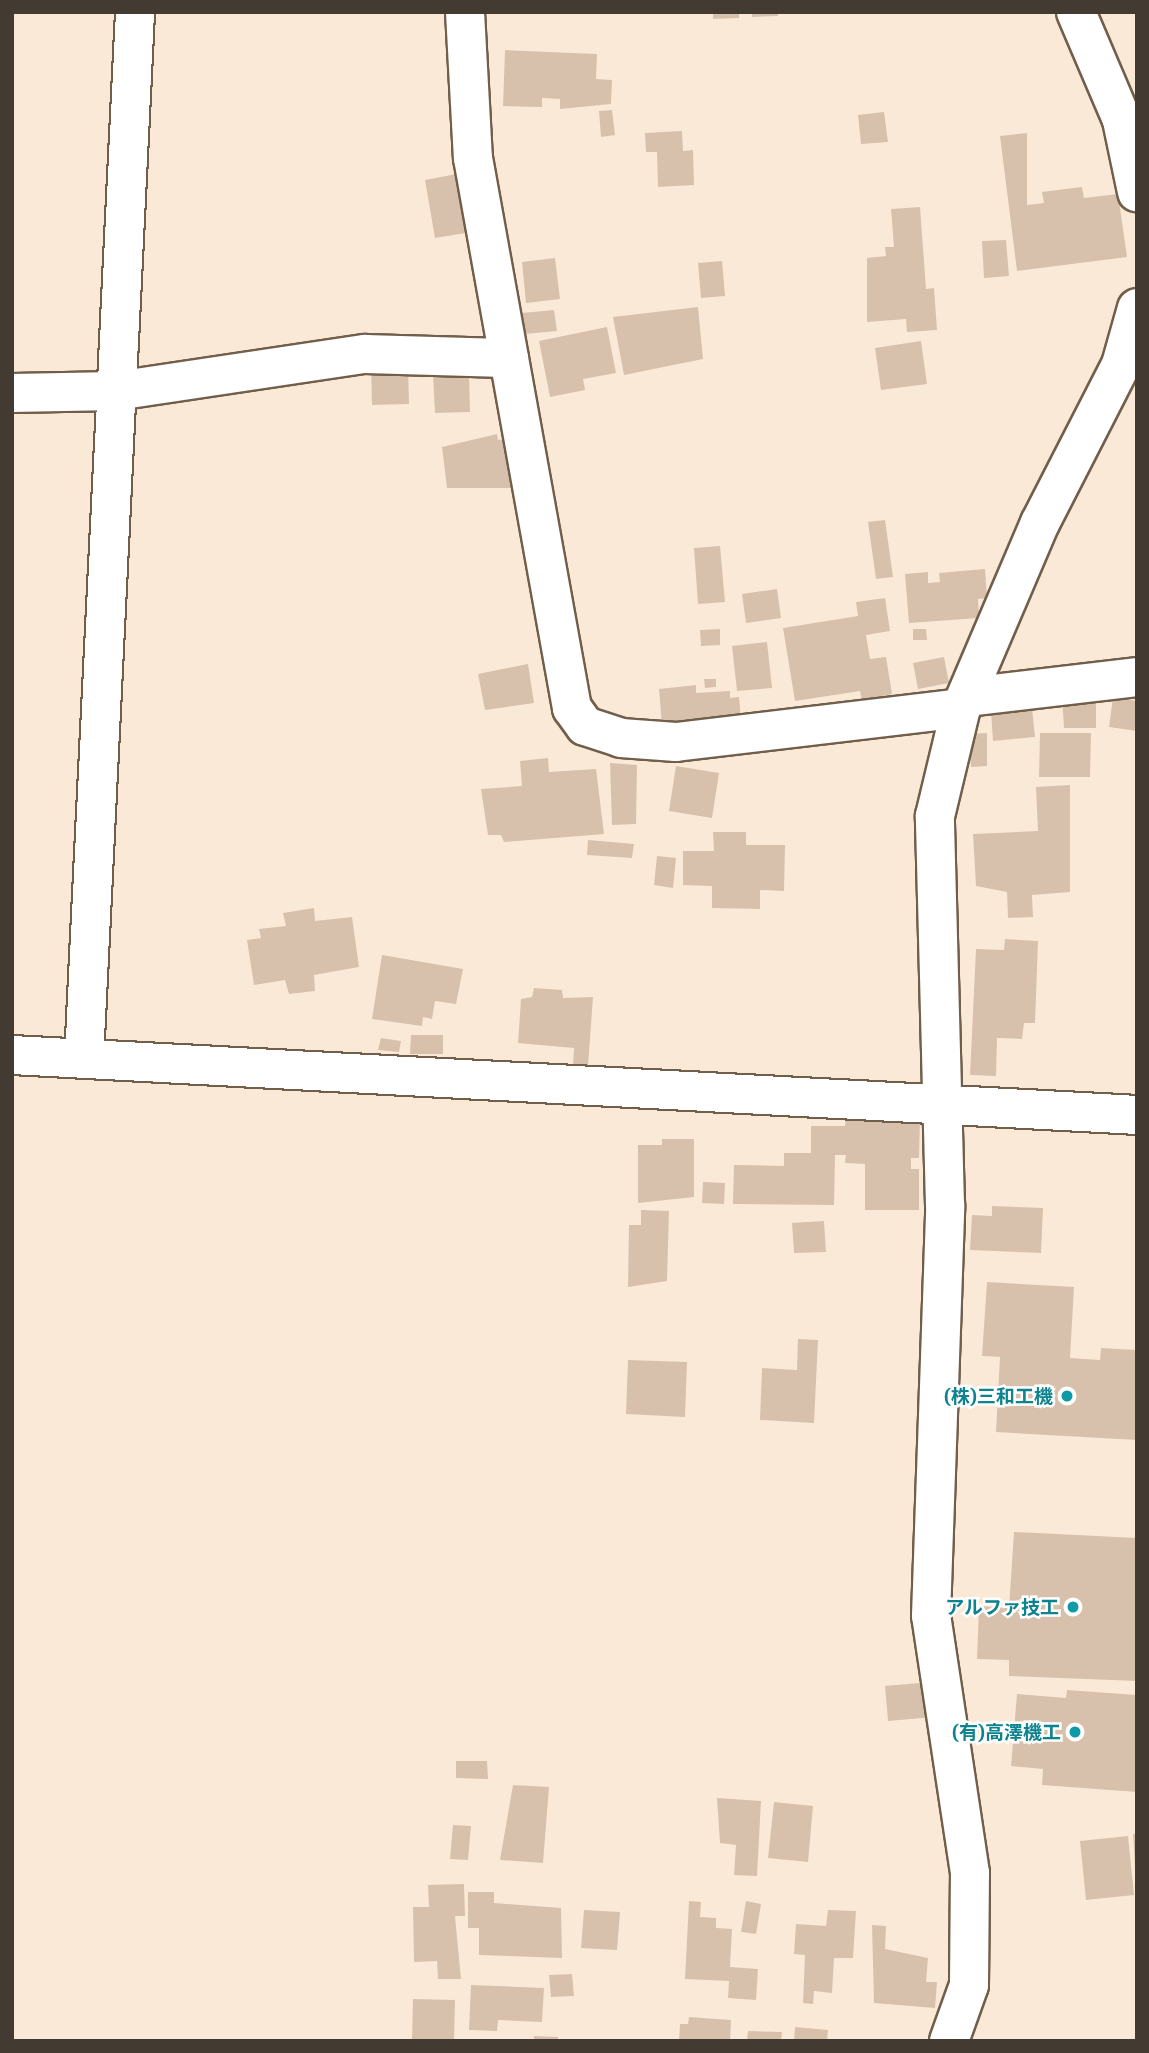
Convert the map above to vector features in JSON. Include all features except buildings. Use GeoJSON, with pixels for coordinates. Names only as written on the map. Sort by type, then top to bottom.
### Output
{"type":"FeatureCollection","features":[{"type":"Feature","properties":{"kind":"street"},"geometry":{"type":"LineString","coordinates":[[84,1059],[135,12]]}},
{"type":"Feature","properties":{"kind":"street"},"geometry":{"type":"LineString","coordinates":[[465,12],[473,158],[572,708],[585,726],[621,738],[676,742],[1137,677]]}},
{"type":"Feature","properties":{"kind":"street"},"geometry":{"type":"LineString","coordinates":[[1076,12],[1122,120],[1137,192]]}},
{"type":"Feature","properties":{"kind":"street"},"geometry":{"type":"LineString","coordinates":[[950,2041],[969,1985],[970,1873],[931,1616],[945,1205],[939,1107],[935,816],[965,703],[1040,523],[1121,365],[1137,309]]}},
{"type":"Feature","properties":{"kind":"street"},"geometry":{"type":"LineString","coordinates":[[12,393],[116,391],[365,354],[509,358]]}},
{"type":"Feature","properties":{"kind":"street"},"geometry":{"type":"LineString","coordinates":[[12,1055],[939,1107],[1137,1115]]}},
{"type":"Feature","properties":{"kind":"place","name":"(株)三和工機"},"geometry":{"type":"Point","coordinates":[1067,1396]}},
{"type":"Feature","properties":{"kind":"place","name":"アルファ技工"},"geometry":{"type":"Point","coordinates":[1073,1607]}},
{"type":"Feature","properties":{"kind":"place","name":"(有)高澤機工"},"geometry":{"type":"Point","coordinates":[1075,1732]}}]}
